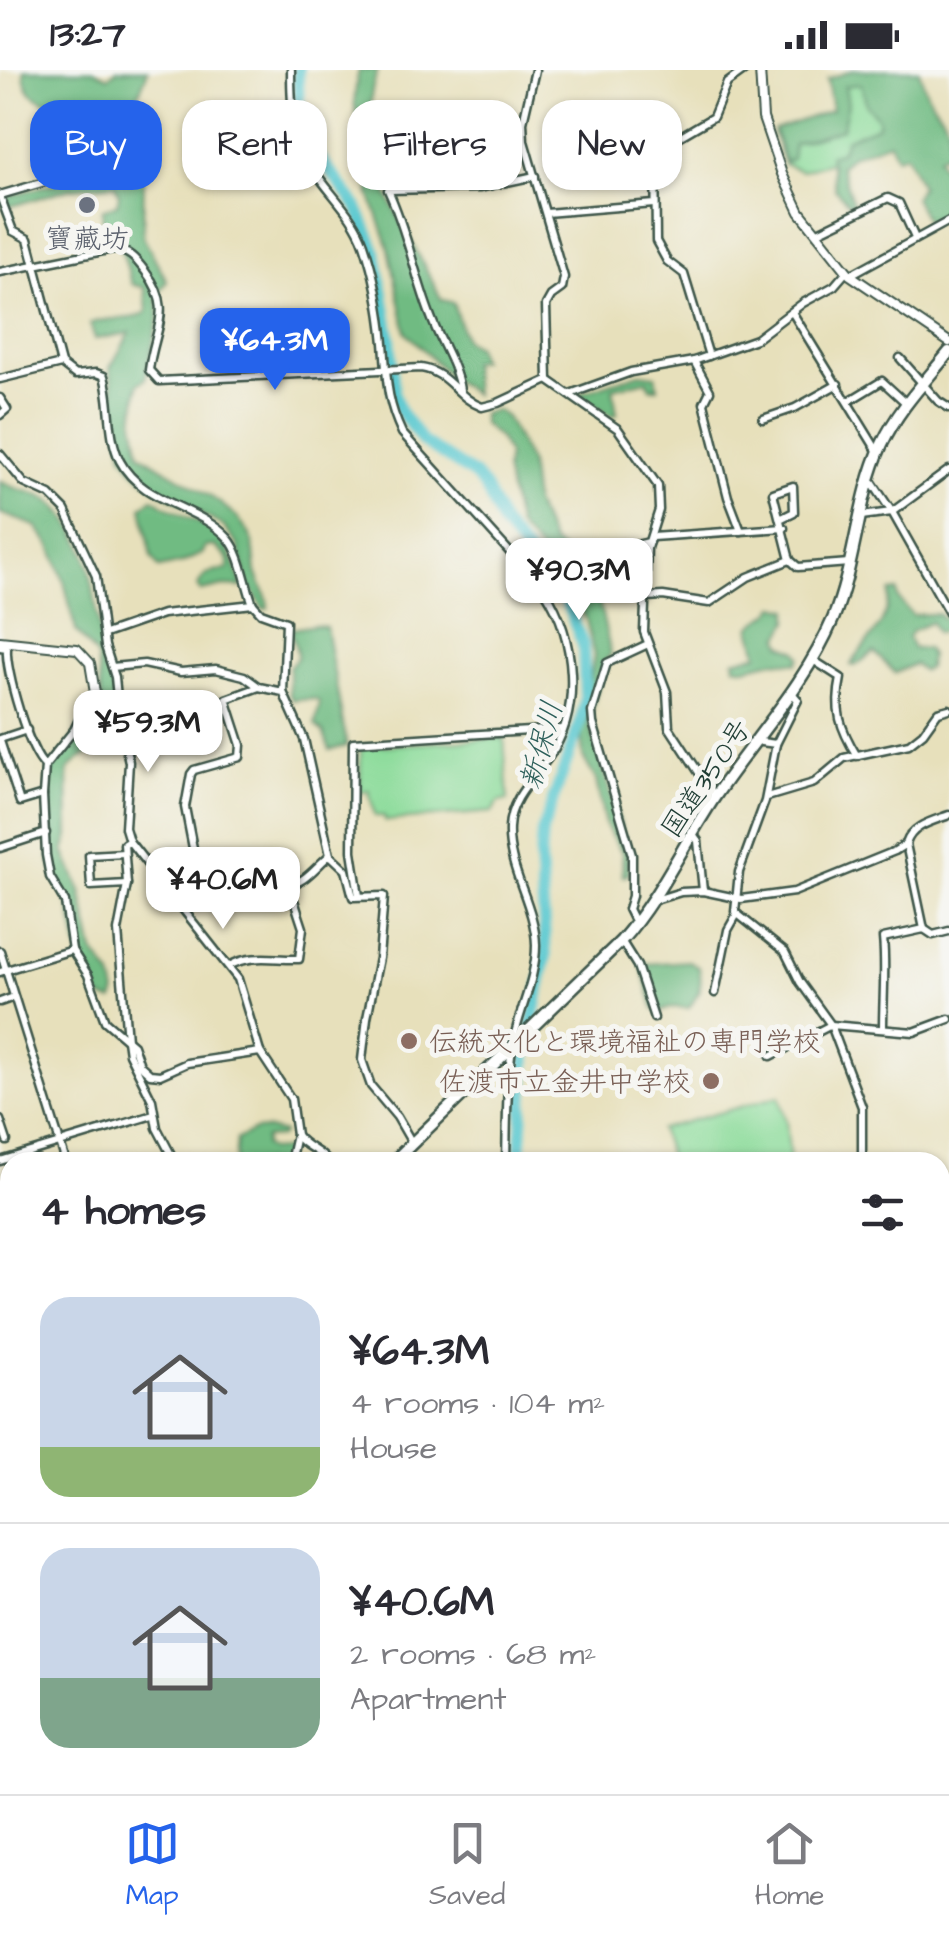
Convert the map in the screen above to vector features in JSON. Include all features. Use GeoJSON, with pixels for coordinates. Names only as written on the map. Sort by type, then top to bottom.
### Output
{"type":"FeatureCollection","features":[{"type":"Feature","properties":{"kind":"highway","name":"国道350号"},"geometry":{"type":"LineString","coordinates":[[404,1152],[621,941],[652,901],[715,797],[813,660],[835,614],[879,453],[906,404],[949,352]]}},
{"type":"Feature","properties":{"kind":"street"},"geometry":{"type":"LineString","coordinates":[[291,70],[292,117],[304,152],[346,208],[363,240],[384,340],[383,369],[390,409],[402,433],[553,603],[569,650],[568,712],[553,752],[513,804],[510,818],[510,849],[527,900],[536,950],[515,1043],[507,1152]]}},
{"type":"Feature","properties":{"kind":"street"},"geometry":{"type":"LineString","coordinates":[[535,70],[523,132],[564,277],[562,288],[546,306],[548,380]]}},
{"type":"Feature","properties":{"kind":"street"},"geometry":{"type":"LineString","coordinates":[[709,356],[684,274],[666,261],[656,241],[655,151],[708,122],[718,109],[727,83],[745,70]]}},
{"type":"Feature","properties":{"kind":"street"},"geometry":{"type":"LineString","coordinates":[[760,70],[763,118],[793,201],[848,273],[949,342]]}},
{"type":"Feature","properties":{"kind":"street"},"geometry":{"type":"LineString","coordinates":[[463,396],[430,315],[409,240],[388,190],[479,188],[535,176]]}},
{"type":"Feature","properties":{"kind":"street"},"geometry":{"type":"LineString","coordinates":[[30,187],[0,196],[14,231],[28,239],[61,364],[75,375],[104,376],[120,461],[156,495],[215,526],[231,541],[253,604],[261,612],[286,622],[283,692],[304,739],[330,855],[346,870],[353,897],[384,896],[380,958],[367,1018],[363,1066],[371,1086],[412,1144]]}},
{"type":"Feature","properties":{"kind":"street"},"geometry":{"type":"LineString","coordinates":[[816,233],[888,198],[898,203],[915,238]]}},
{"type":"Feature","properties":{"kind":"street"},"geometry":{"type":"LineString","coordinates":[[546,213],[654,204]]}},
{"type":"Feature","properties":{"kind":"street"},"geometry":{"type":"LineString","coordinates":[[568,394],[631,372],[694,361],[756,339],[848,273],[949,221]]}},
{"type":"Feature","properties":{"kind":"street"},"geometry":{"type":"LineString","coordinates":[[0,272],[113,249],[134,258],[161,297],[160,325],[149,370],[158,381],[406,368],[431,370],[445,376],[473,404],[489,407],[548,380]]}},
{"type":"Feature","properties":{"kind":"street"},"geometry":{"type":"LineString","coordinates":[[792,312],[879,453]]}},
{"type":"Feature","properties":{"kind":"street"},"geometry":{"type":"LineString","coordinates":[[900,358],[949,408]]}},
{"type":"Feature","properties":{"kind":"street"},"geometry":{"type":"LineString","coordinates":[[694,361],[710,390],[704,403],[728,497],[741,530]]}},
{"type":"Feature","properties":{"kind":"street"},"geometry":{"type":"LineString","coordinates":[[0,379],[61,364]]}},
{"type":"Feature","properties":{"kind":"street"},"geometry":{"type":"LineString","coordinates":[[548,380],[618,429],[659,491],[660,510],[651,539],[644,632],[667,692],[669,727],[715,797]]}},
{"type":"Feature","properties":{"kind":"street"},"geometry":{"type":"LineString","coordinates":[[849,401],[884,381],[906,404]]}},
{"type":"Feature","properties":{"kind":"street"},"geometry":{"type":"LineString","coordinates":[[764,419],[795,408],[838,384]]}},
{"type":"Feature","properties":{"kind":"street"},"geometry":{"type":"LineString","coordinates":[[0,398],[8,410],[0,415]]}},
{"type":"Feature","properties":{"kind":"street"},"geometry":{"type":"LineString","coordinates":[[0,454],[24,482],[50,495],[70,518],[96,576],[129,762],[125,828],[129,841],[238,979],[260,1052],[289,1094],[296,1136],[292,1152]]}},
{"type":"Feature","properties":{"kind":"street"},"geometry":{"type":"LineString","coordinates":[[860,516],[892,512],[949,470]]}},
{"type":"Feature","properties":{"kind":"street"},"geometry":{"type":"LineString","coordinates":[[870,479],[949,613]]}},
{"type":"Feature","properties":{"kind":"street"},"geometry":{"type":"LineString","coordinates":[[782,518],[794,512],[793,486],[773,493],[790,560],[798,567],[849,563]]}},
{"type":"Feature","properties":{"kind":"street"},"geometry":{"type":"LineString","coordinates":[[574,559],[651,539],[784,528]]}},
{"type":"Feature","properties":{"kind":"street"},"geometry":{"type":"LineString","coordinates":[[647,597],[708,603],[748,577],[790,560]]}},
{"type":"Feature","properties":{"kind":"street"},"geometry":{"type":"LineString","coordinates":[[105,634],[174,612],[253,604]]}},
{"type":"Feature","properties":{"kind":"street"},"geometry":{"type":"LineString","coordinates":[[0,644],[77,649],[90,663],[98,711],[119,718]]}},
{"type":"Feature","properties":{"kind":"street"},"geometry":{"type":"LineString","coordinates":[[0,644],[7,648],[8,665],[28,730],[38,759],[45,766]]}},
{"type":"Feature","properties":{"kind":"street"},"geometry":{"type":"LineString","coordinates":[[636,924],[628,908],[632,896],[632,855],[594,734],[592,712],[608,663],[648,644]]}},
{"type":"Feature","properties":{"kind":"street"},"geometry":{"type":"LineString","coordinates":[[813,660],[841,678],[838,721],[857,756]]}},
{"type":"Feature","properties":{"kind":"street"},"geometry":{"type":"LineString","coordinates":[[112,667],[144,664],[181,672],[216,669],[244,676],[259,687],[283,692]]}},
{"type":"Feature","properties":{"kind":"street"},"geometry":{"type":"LineString","coordinates":[[198,874],[185,807],[192,774],[194,770],[240,757],[241,744],[226,700],[259,687]]}},
{"type":"Feature","properties":{"kind":"street"},"geometry":{"type":"LineString","coordinates":[[715,993],[728,930],[737,914],[739,872],[766,797],[776,744],[798,700],[792,693]]}},
{"type":"Feature","properties":{"kind":"street"},"geometry":{"type":"LineString","coordinates":[[766,797],[814,784],[844,758],[908,744],[924,733],[938,712],[949,708]]}},
{"type":"Feature","properties":{"kind":"street"},"geometry":{"type":"LineString","coordinates":[[82,713],[74,730],[45,766],[48,867],[65,902],[72,950],[88,976],[105,1022],[133,1045],[146,1071],[160,1075],[187,1063],[260,1052]]}},
{"type":"Feature","properties":{"kind":"street"},"geometry":{"type":"LineString","coordinates":[[359,896],[352,851],[353,742],[562,729]]}},
{"type":"Feature","properties":{"kind":"street"},"geometry":{"type":"LineString","coordinates":[[28,730],[0,740],[20,802],[43,795]]}},
{"type":"Feature","properties":{"kind":"street"},"geometry":{"type":"LineString","coordinates":[[761,742],[776,744]]}},
{"type":"Feature","properties":{"kind":"street"},"geometry":{"type":"LineString","coordinates":[[949,814],[918,828],[906,844],[924,929],[933,935],[949,931]]}},
{"type":"Feature","properties":{"kind":"street"},"geometry":{"type":"LineString","coordinates":[[0,848],[46,833]]}},
{"type":"Feature","properties":{"kind":"street"},"geometry":{"type":"LineString","coordinates":[[693,834],[698,840],[703,891]]}},
{"type":"Feature","properties":{"kind":"street"},"geometry":{"type":"LineString","coordinates":[[129,841],[124,844],[127,884],[118,932],[127,1040],[129,1054],[152,1100],[153,1115],[170,1152]]}},
{"type":"Feature","properties":{"kind":"street"},"geometry":{"type":"LineString","coordinates":[[652,901],[681,892],[703,891],[735,898],[794,892],[906,844]]}},
{"type":"Feature","properties":{"kind":"street"},"geometry":{"type":"LineString","coordinates":[[124,853],[89,855],[90,871],[92,886],[127,884]]}},
{"type":"Feature","properties":{"kind":"street"},"geometry":{"type":"LineString","coordinates":[[163,882],[198,874],[249,872],[274,886],[288,885],[310,874],[330,855]]}},
{"type":"Feature","properties":{"kind":"street"},"geometry":{"type":"LineString","coordinates":[[228,966],[260,956],[299,959],[303,928],[288,885]]}},
{"type":"Feature","properties":{"kind":"street"},"geometry":{"type":"LineString","coordinates":[[737,914],[785,952],[800,982],[831,1025],[862,1107],[862,1152]]}},
{"type":"Feature","properties":{"kind":"street"},"geometry":{"type":"LineString","coordinates":[[883,1028],[883,938],[924,929]]}},
{"type":"Feature","properties":{"kind":"street"},"geometry":{"type":"LineString","coordinates":[[621,941],[634,959],[654,1018]]}},
{"type":"Feature","properties":{"kind":"street"},"geometry":{"type":"LineString","coordinates":[[3,971],[72,950]]}},
{"type":"Feature","properties":{"kind":"street"},"geometry":{"type":"LineString","coordinates":[[0,951],[3,971],[62,1152]]}},
{"type":"Feature","properties":{"kind":"street"},"geometry":{"type":"LineString","coordinates":[[0,1002],[14,998]]}},
{"type":"Feature","properties":{"kind":"street"},"geometry":{"type":"LineString","coordinates":[[771,1056],[831,1025],[914,1032],[949,1019]]}},
{"type":"Feature","properties":{"kind":"street"},"geometry":{"type":"LineString","coordinates":[[28,1152],[153,1115]]}},
{"type":"Feature","properties":{"kind":"street"},"geometry":{"type":"LineString","coordinates":[[0,1120],[7,1141]]}},
{"type":"Feature","properties":{"kind":"street"},"geometry":{"type":"LineString","coordinates":[[296,1136],[321,1152]]}},
{"type":"Feature","properties":{"kind":"green space"},"geometry":{"type":"Polygon","coordinates":[[[24,70],[93,70],[108,77],[117,70],[148,70],[136,100],[44,100],[34,95],[25,81],[24,70]]]}},
{"type":"Feature","properties":{"kind":"green space"},"geometry":{"type":"Polygon","coordinates":[[[359,70],[378,70],[371,100],[355,100],[359,70]]]}},
{"type":"Feature","properties":{"kind":"green space"},"geometry":{"type":"Polygon","coordinates":[[[854,70],[919,70],[927,93],[948,127],[949,151],[938,157],[949,174],[949,212],[927,222],[914,198],[921,186],[906,154],[896,157],[889,142],[851,156],[840,166],[853,203],[850,205],[835,189],[829,155],[841,151],[847,138],[878,126],[878,118],[867,106],[861,84],[845,86],[848,104],[842,129],[794,144],[792,159],[785,162],[774,130],[832,110],[827,79],[854,70]]]}},
{"type":"Feature","properties":{"kind":"green space"},"geometry":{"type":"Polygon","coordinates":[[[862,71],[895,124],[830,162],[801,171],[784,164],[773,133],[834,111],[831,80],[862,71]]]}},
{"type":"Feature","properties":{"kind":"green space"},"geometry":{"type":"Polygon","coordinates":[[[31,190],[64,190],[9,207],[6,197],[31,190]]]}},
{"type":"Feature","properties":{"kind":"green space"},"geometry":{"type":"Polygon","coordinates":[[[117,190],[144,190],[143,237],[167,281],[157,296],[159,317],[145,379],[138,384],[134,422],[140,453],[214,499],[239,520],[252,541],[256,571],[268,608],[263,609],[248,583],[238,545],[223,526],[158,491],[134,471],[123,455],[110,368],[130,333],[95,339],[90,324],[147,312],[145,288],[132,284],[120,244],[104,243],[102,210],[117,204],[117,190]]]}},
{"type":"Feature","properties":{"kind":"green space"},"geometry":{"type":"Polygon","coordinates":[[[370,190],[386,190],[441,299],[453,303],[465,340],[476,347],[480,360],[471,362],[474,394],[453,380],[406,332],[389,248],[370,190]]]}},
{"type":"Feature","properties":{"kind":"green space"},"geometry":{"type":"Polygon","coordinates":[[[640,373],[656,375],[658,388],[650,388],[647,380],[613,388],[617,414],[612,416],[577,394],[640,373]]]}},
{"type":"Feature","properties":{"kind":"green space"},"geometry":{"type":"Polygon","coordinates":[[[496,410],[506,417],[529,462],[534,503],[552,543],[584,579],[594,579],[611,654],[604,662],[589,723],[628,850],[626,876],[622,852],[605,825],[596,780],[583,757],[581,733],[594,656],[586,619],[565,579],[518,527],[505,470],[508,455],[499,438],[482,423],[482,414],[496,410]]]}},
{"type":"Feature","properties":{"kind":"green space"},"geometry":{"type":"Polygon","coordinates":[[[0,481],[50,501],[79,538],[91,575],[113,689],[113,711],[102,704],[97,657],[76,631],[51,546],[36,526],[0,513],[0,481]]]}},
{"type":"Feature","properties":{"kind":"green space"},"geometry":{"type":"Polygon","coordinates":[[[153,498],[219,537],[228,548],[242,587],[201,591],[198,587],[206,575],[228,569],[228,559],[215,546],[205,547],[203,553],[182,563],[159,568],[152,558],[142,507],[153,498]]]}},
{"type":"Feature","properties":{"kind":"green space"},"geometry":{"type":"Polygon","coordinates":[[[897,591],[912,615],[938,614],[949,623],[948,630],[937,633],[931,622],[912,631],[908,638],[913,649],[926,648],[930,655],[928,668],[922,671],[914,664],[895,673],[874,652],[851,665],[880,625],[890,592],[897,591]]]}},
{"type":"Feature","properties":{"kind":"green space"},"geometry":{"type":"Polygon","coordinates":[[[776,606],[789,609],[789,621],[780,637],[782,644],[797,651],[797,663],[774,661],[745,668],[735,666],[734,660],[758,654],[751,628],[776,606]]]}},
{"type":"Feature","properties":{"kind":"green space"},"geometry":{"type":"Polygon","coordinates":[[[326,627],[347,746],[330,750],[323,732],[315,725],[320,702],[293,700],[289,694],[289,667],[297,658],[292,629],[326,627]]]}},
{"type":"Feature","properties":{"kind":"green space"},"geometry":{"type":"Polygon","coordinates":[[[100,729],[105,739],[68,771],[69,837],[64,851],[81,891],[94,952],[112,977],[116,993],[113,1001],[101,998],[80,957],[70,908],[50,862],[51,767],[80,730],[100,729]]]}},
{"type":"Feature","properties":{"kind":"green space"},"geometry":{"type":"Polygon","coordinates":[[[504,738],[508,800],[499,802],[492,812],[385,821],[384,816],[375,816],[369,791],[360,792],[361,747],[504,738]]]}},
{"type":"Feature","properties":{"kind":"green space"},"geometry":{"type":"Polygon","coordinates":[[[689,961],[699,968],[701,979],[689,1008],[659,1012],[654,1009],[642,967],[689,961]]]}},
{"type":"Feature","properties":{"kind":"green space"},"geometry":{"type":"Polygon","coordinates":[[[779,1096],[789,1152],[668,1152],[660,1129],[779,1096]]]}},
{"type":"Feature","properties":{"kind":"green space"},"geometry":{"type":"Polygon","coordinates":[[[255,1130],[283,1133],[280,1137],[265,1138],[264,1146],[269,1150],[287,1149],[286,1152],[236,1152],[237,1139],[255,1130]]]}},
{"type":"Feature","properties":{"kind":"waterway","name":"新保川"},"geometry":{"type":"LineString","coordinates":[[298,70],[299,116],[305,137],[357,207],[376,252],[390,336],[394,393],[400,411],[423,442],[474,475],[485,487],[502,524],[565,599],[583,645],[585,698],[580,723],[542,832],[546,956],[526,1056],[521,1152]]}},
{"type":"Feature","properties":{"kind":"place","name":"寶藏坊"},"geometry":{"type":"Point","coordinates":[87,205]}},
{"type":"Feature","properties":{"kind":"place","name":"伝統文化と環境福祉の専門学校"},"geometry":{"type":"Point","coordinates":[409,1041]}},
{"type":"Feature","properties":{"kind":"place","name":"佐渡市立金井中学校"},"geometry":{"type":"Point","coordinates":[711,1081]}}]}
